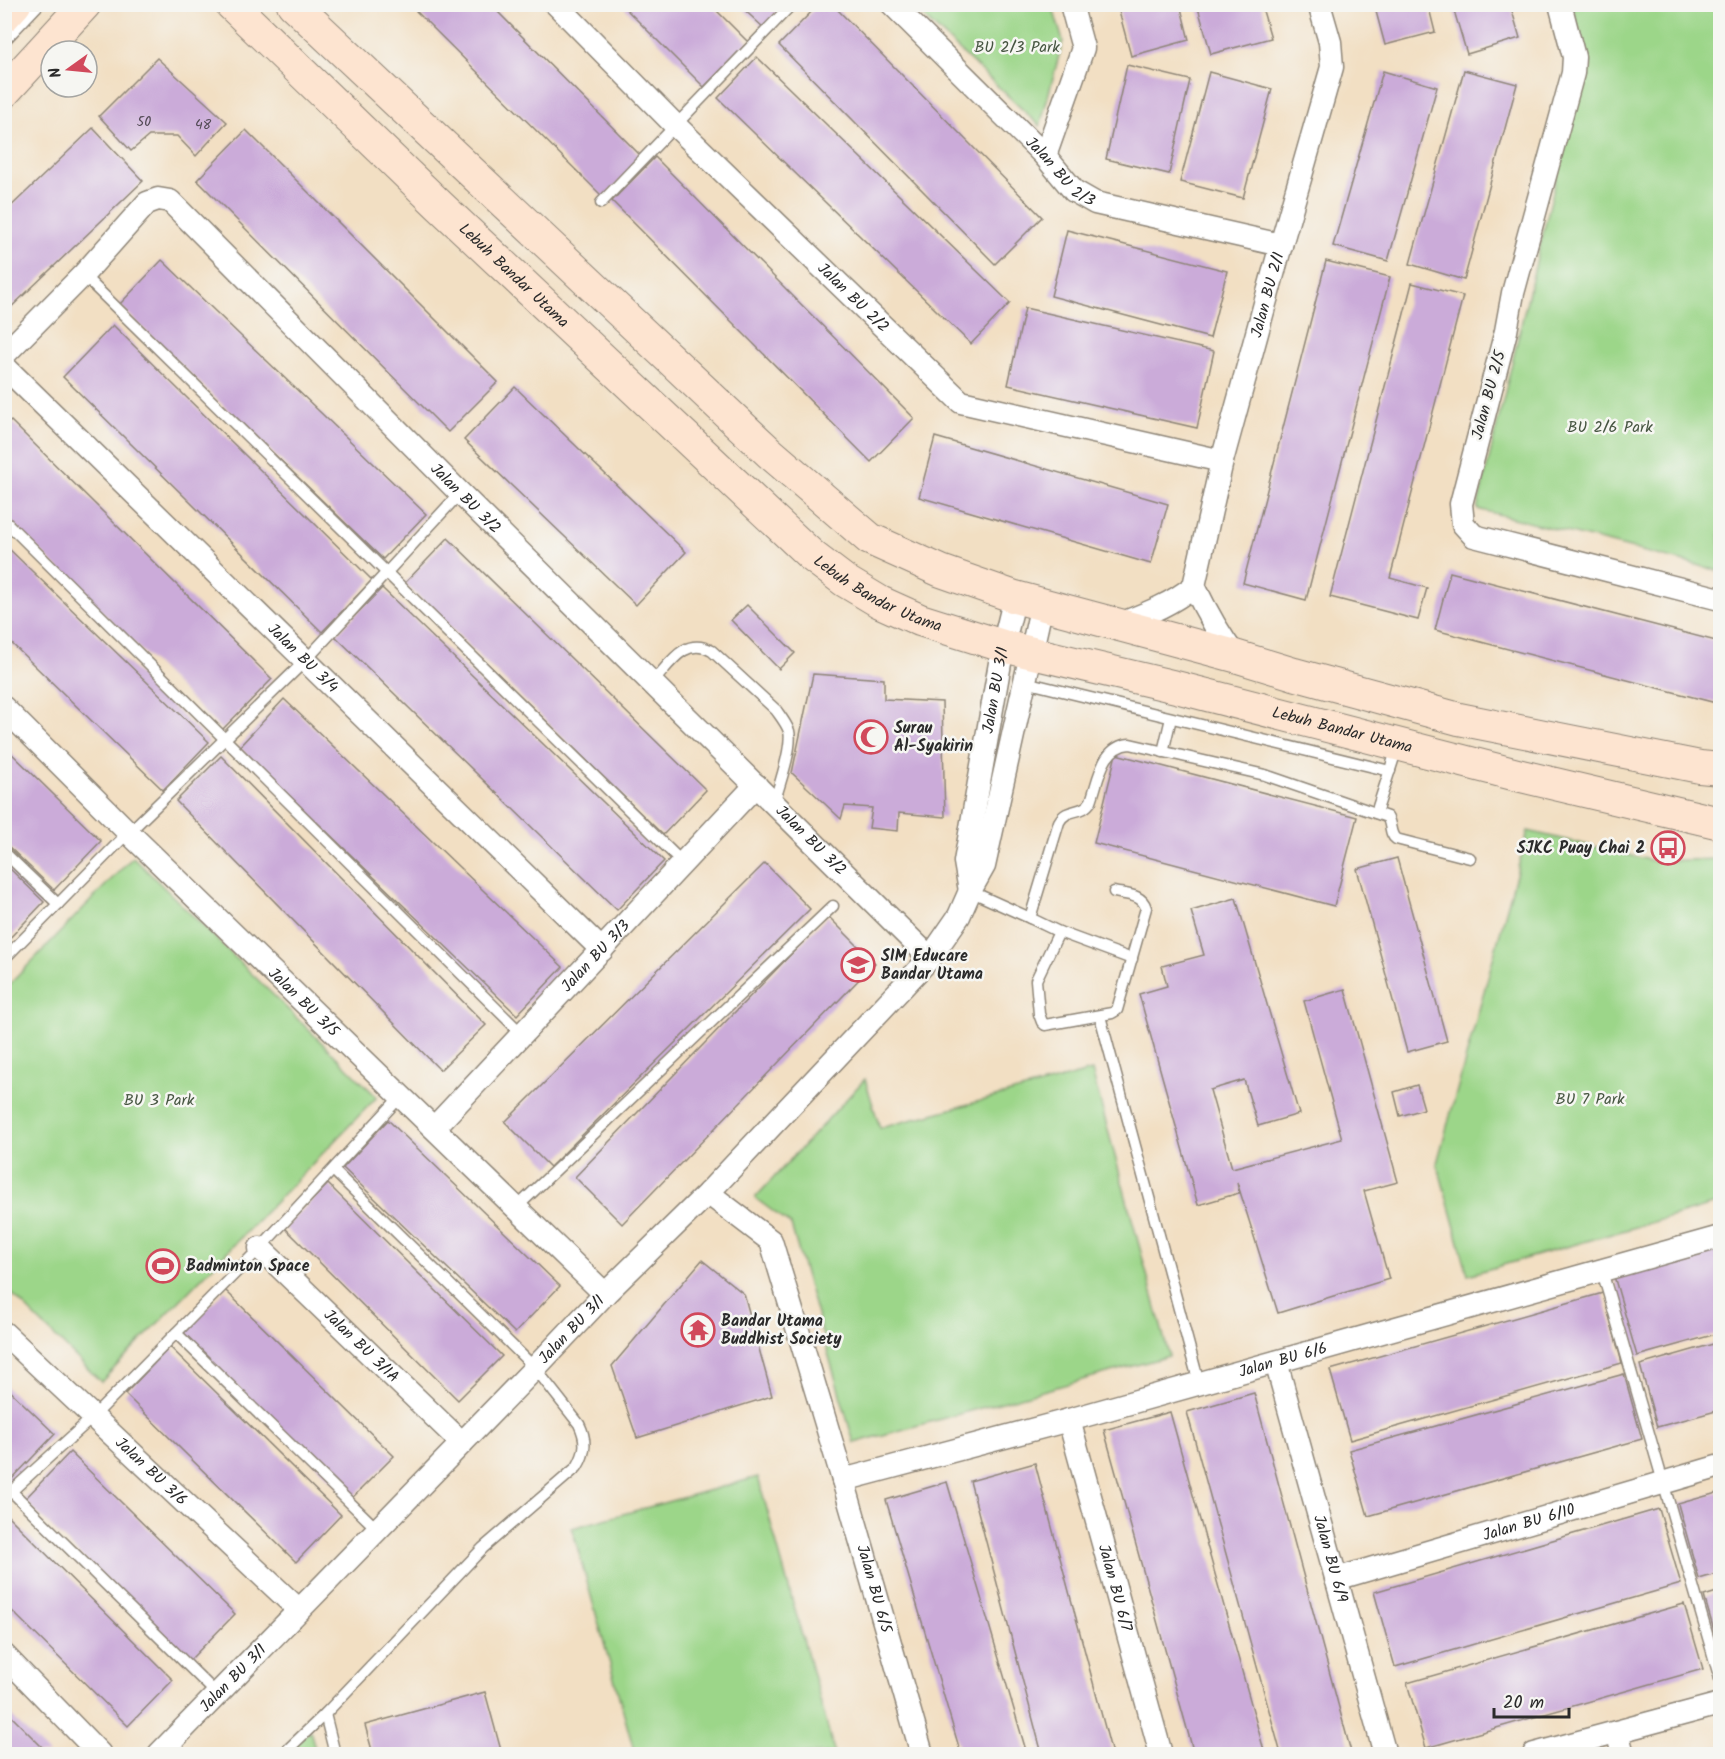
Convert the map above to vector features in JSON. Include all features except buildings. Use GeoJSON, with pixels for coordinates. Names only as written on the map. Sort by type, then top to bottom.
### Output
{"type":"FeatureCollection","features":[{"type":"Feature","properties":{"kind":"main road"},"geometry":{"type":"LineString","coordinates":[[4,16],[15,4]]}},
{"type":"Feature","properties":{"kind":"main road"},"geometry":{"type":"LineString","coordinates":[[4,92],[85,4]]}},
{"type":"Feature","properties":{"kind":"main road","name":"Lebuh Bandar Utama"},"geometry":{"type":"LineString","coordinates":[[231,4],[430,197],[812,556],[844,580],[880,602],[1019,660],[1198,692],[1394,758],[1720,823]]}},
{"type":"Feature","properties":{"kind":"main road"},"geometry":{"type":"LineString","coordinates":[[293,4],[770,453],[870,539],[941,571],[1029,600],[1459,719],[1720,770]]}},
{"type":"Feature","properties":{"kind":"street","name":"Jalan BU 2/2"},"geometry":{"type":"LineString","coordinates":[[556,4],[676,126],[961,402],[1222,461]]}},
{"type":"Feature","properties":{"kind":"street","name":"Jalan BU 2/3"},"geometry":{"type":"LineString","coordinates":[[892,4],[1045,156],[1074,190],[1095,203],[1281,245]]}},
{"type":"Feature","properties":{"kind":"street"},"geometry":{"type":"LineString","coordinates":[[1045,156],[1083,48],[1071,4]]}},
{"type":"Feature","properties":{"kind":"street","name":"Jalan BU 2/1"},"geometry":{"type":"LineString","coordinates":[[1194,586],[1222,461],[1332,68],[1330,42],[1319,4]]}},
{"type":"Feature","properties":{"kind":"street","name":"Jalan BU 2/5"},"geometry":{"type":"LineString","coordinates":[[1560,4],[1574,57],[1573,73],[1513,293],[1506,331],[1461,504],[1463,524],[1474,536],[1720,599]]}},
{"type":"Feature","properties":{"kind":"street","name":"Jalan BU 3/2"},"geometry":{"type":"LineString","coordinates":[[4,355],[147,204],[158,199],[170,201],[460,493],[930,958]]}},
{"type":"Feature","properties":{"kind":"street","name":"Jalan BU 3/4"},"geometry":{"type":"LineString","coordinates":[[4,366],[602,950]]}},
{"type":"Feature","properties":{"kind":"street"},"geometry":{"type":"LineString","coordinates":[[1120,624],[1160,609],[1194,586],[1204,610],[1235,656]]}},
{"type":"Feature","properties":{"kind":"street","name":"Jalan BU 3/1"},"geometry":{"type":"LineString","coordinates":[[159,1755],[605,1294],[708,1193],[930,958],[959,916],[984,866],[1029,600]]}},
{"type":"Feature","properties":{"kind":"street","name":"Jalan BU 3/1"},"geometry":{"type":"LineString","coordinates":[[970,891],[965,862],[1019,660]]}},
{"type":"Feature","properties":{"kind":"street","name":"Jalan BU 3/5"},"geometry":{"type":"LineString","coordinates":[[4,708],[129,833],[605,1294]]}},
{"type":"Feature","properties":{"kind":"street","name":"Jalan BU 3/3"},"geometry":{"type":"LineString","coordinates":[[434,1128],[756,785]]}},
{"type":"Feature","properties":{"kind":"street","name":"Jalan BU 6/5"},"geometry":{"type":"LineString","coordinates":[[708,1193],[771,1241],[922,1755]]}},
{"type":"Feature","properties":{"kind":"street","name":"Jalan BU 6/6"},"geometry":{"type":"LineString","coordinates":[[843,1480],[1069,1420],[1720,1237]]}},
{"type":"Feature","properties":{"kind":"street","name":"Jalan BU 3/1A"},"geometry":{"type":"LineString","coordinates":[[260,1248],[462,1443]]}},
{"type":"Feature","properties":{"kind":"street","name":"Jalan BU 3/6"},"geometry":{"type":"LineString","coordinates":[[4,1333],[299,1610]]}},
{"type":"Feature","properties":{"kind":"street","name":"Jalan BU 6/9"},"geometry":{"type":"LineString","coordinates":[[1275,1362],[1385,1755]]}},
{"type":"Feature","properties":{"kind":"street","name":"Jalan BU 6/7"},"geometry":{"type":"LineString","coordinates":[[1069,1420],[1161,1755]]}},
{"type":"Feature","properties":{"kind":"street","name":"Jalan BU 6/10"},"geometry":{"type":"LineString","coordinates":[[1336,1579],[1720,1466]]}},
{"type":"Feature","properties":{"kind":"street"},"geometry":{"type":"LineString","coordinates":[[4,1655],[100,1755]]}},
{"type":"Feature","properties":{"kind":"street"},"geometry":{"type":"LineString","coordinates":[[1534,1755],[1720,1704]]}},
{"type":"Feature","properties":{"kind":"street"},"geometry":{"type":"LineString","coordinates":[[1617,1732],[1623,1755]]}},
{"type":"Feature","properties":{"kind":"lane"},"geometry":{"type":"LineString","coordinates":[[4,41],[39,4]]}},
{"type":"Feature","properties":{"kind":"lane"},"geometry":{"type":"LineString","coordinates":[[601,203],[792,4]]}},
{"type":"Feature","properties":{"kind":"lane"},"geometry":{"type":"LineString","coordinates":[[82,275],[683,863]]}},
{"type":"Feature","properties":{"kind":"lane"},"geometry":{"type":"LineString","coordinates":[[4,958],[306,660],[460,493]]}},
{"type":"Feature","properties":{"kind":"lane"},"geometry":{"type":"LineString","coordinates":[[4,520],[522,1034]]}},
{"type":"Feature","properties":{"kind":"lane"},"geometry":{"type":"LineString","coordinates":[[652,683],[680,652],[690,646],[701,646],[712,651],[776,710],[789,731],[790,742],[774,803]]}},
{"type":"Feature","properties":{"kind":"lane"},"geometry":{"type":"LineString","coordinates":[[1019,660],[1171,718],[1394,758],[1376,813]]}},
{"type":"Feature","properties":{"kind":"lane"},"geometry":{"type":"LineString","coordinates":[[1163,752],[1171,718]]}},
{"type":"Feature","properties":{"kind":"lane"},"geometry":{"type":"LineString","coordinates":[[1030,918],[1059,822],[1070,812],[1080,811],[1087,807],[1109,753],[1121,745],[1130,744],[1265,775],[1387,817],[1390,820],[1392,834],[1396,839],[1470,858]]}},
{"type":"Feature","properties":{"kind":"lane"},"geometry":{"type":"LineString","coordinates":[[4,852],[58,904]]}},
{"type":"Feature","properties":{"kind":"lane"},"geometry":{"type":"LineString","coordinates":[[970,891],[1059,932],[1132,959]]}},
{"type":"Feature","properties":{"kind":"lane"},"geometry":{"type":"LineString","coordinates":[[1059,932],[1036,980],[1042,1022],[1045,1025],[1051,1025],[1100,1016],[1117,1010],[1146,908],[1139,897],[1114,892]]}},
{"type":"Feature","properties":{"kind":"lane"},"geometry":{"type":"LineString","coordinates":[[516,1208],[833,906]]}},
{"type":"Feature","properties":{"kind":"lane"},"geometry":{"type":"LineString","coordinates":[[1100,1016],[1199,1383]]}},
{"type":"Feature","properties":{"kind":"lane"},"geometry":{"type":"LineString","coordinates":[[218,1695],[7,1491],[93,1417],[260,1248],[401,1096]]}},
{"type":"Feature","properties":{"kind":"lane"},"geometry":{"type":"LineString","coordinates":[[283,1755],[483,1548],[577,1467],[583,1458],[585,1447],[584,1434],[579,1424],[535,1368],[333,1170]]}},
{"type":"Feature","properties":{"kind":"lane"},"geometry":{"type":"LineString","coordinates":[[1602,1271],[1720,1679]]}},
{"type":"Feature","properties":{"kind":"lane"},"geometry":{"type":"LineString","coordinates":[[176,1333],[378,1530]]}},
{"type":"Feature","properties":{"kind":"lane"},"geometry":{"type":"LineString","coordinates":[[325,1714],[335,1755]]}},
{"type":"Feature","properties":{"kind":"green space","name":"BU 2/3 Park"},"geometry":{"type":"Polygon","coordinates":[[[911,5],[1052,5],[1063,41],[1040,126],[911,5]]]}},
{"type":"Feature","properties":{"kind":"green space","name":"BU 2/6 Park"},"geometry":{"type":"Polygon","coordinates":[[[1572,5],[1720,5],[1720,571],[1477,509],[1585,58],[1572,5]]]}},
{"type":"Feature","properties":{"kind":"green space","name":"BU 7 Park"},"geometry":{"type":"Polygon","coordinates":[[[1528,831],[1654,861],[1720,859],[1720,1203],[1468,1275],[1437,1163],[1528,831]]]}},
{"type":"Feature","properties":{"kind":"green space","name":"BU 3 Park"},"geometry":{"type":"Polygon","coordinates":[[[133,857],[377,1097],[101,1382],[5,1287],[5,989],[133,857]]]}},
{"type":"Feature","properties":{"kind":"green space"},"geometry":{"type":"Polygon","coordinates":[[[1092,1071],[1169,1356],[854,1443],[791,1225],[755,1198],[865,1079],[880,1128],[1092,1071]]]}},
{"type":"Feature","properties":{"kind":"green space"},"geometry":{"type":"Polygon","coordinates":[[[758,1477],[835,1754],[635,1754],[572,1528],[758,1477]]]}},
{"type":"Feature","properties":{"kind":"green space"},"geometry":{"type":"Polygon","coordinates":[[[310,1731],[317,1754],[282,1754],[310,1731]]]}},
{"type":"Feature","properties":{"kind":"place","name":"Surau Al-Syakirin"},"geometry":{"type":"Point","coordinates":[871,737]}},
{"type":"Feature","properties":{"kind":"place","name":"SJKC Puay Chai 2"},"geometry":{"type":"Point","coordinates":[1668,848]}},
{"type":"Feature","properties":{"kind":"place","name":"SIM Educare Bandar Utama"},"geometry":{"type":"Point","coordinates":[858,965]}},
{"type":"Feature","properties":{"kind":"place","name":"Badminton Space"},"geometry":{"type":"Point","coordinates":[163,1266]}},
{"type":"Feature","properties":{"kind":"place","name":"Bandar Utama Buddhist Society"},"geometry":{"type":"Point","coordinates":[698,1330]}}]}
